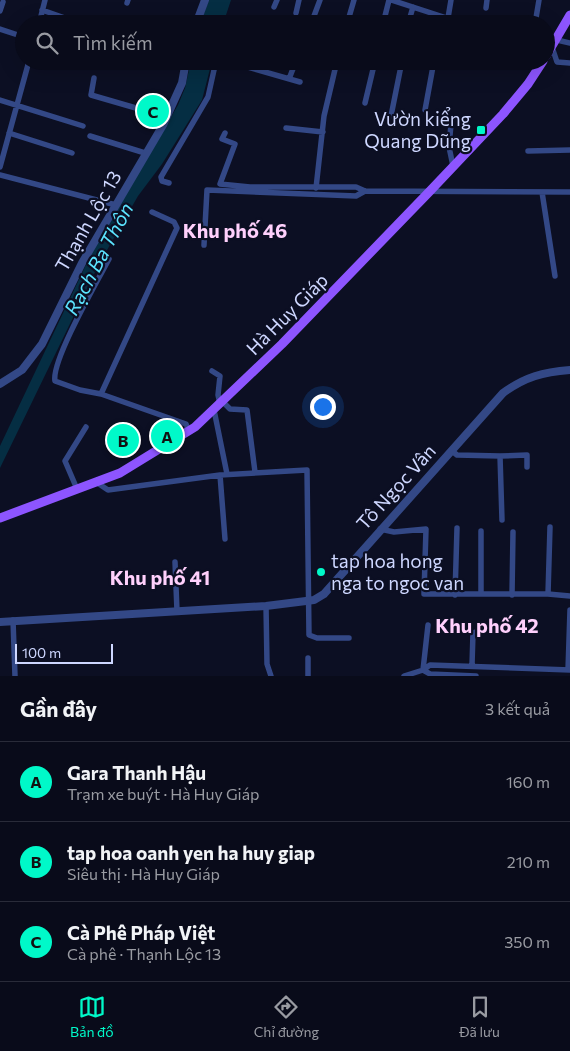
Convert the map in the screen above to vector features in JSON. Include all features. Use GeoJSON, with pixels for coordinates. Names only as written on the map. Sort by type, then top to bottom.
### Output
{"type":"FeatureCollection","features":[{"type":"Feature","properties":{"kind":"main road"},"geometry":{"type":"LineString","coordinates":[[555,40],[570,15]]}},
{"type":"Feature","properties":{"kind":"main road","name":"Hà Huy Giáp"},"geometry":{"type":"LineString","coordinates":[[0,518],[120,473],[189,432],[219,405],[430,192],[503,114],[537,70]]}},
{"type":"Feature","properties":{"kind":"street"},"geometry":{"type":"LineString","coordinates":[[41,15],[45,0]]}},
{"type":"Feature","properties":{"kind":"street"},"geometry":{"type":"LineString","coordinates":[[199,15],[205,0]]}},
{"type":"Feature","properties":{"kind":"street"},"geometry":{"type":"LineString","coordinates":[[274,7],[277,0]]}},
{"type":"Feature","properties":{"kind":"street"},"geometry":{"type":"LineString","coordinates":[[296,13],[300,0]]}},
{"type":"Feature","properties":{"kind":"street"},"geometry":{"type":"LineString","coordinates":[[314,15],[320,0]]}},
{"type":"Feature","properties":{"kind":"street"},"geometry":{"type":"LineString","coordinates":[[350,15],[354,0]]}},
{"type":"Feature","properties":{"kind":"street"},"geometry":{"type":"LineString","coordinates":[[386,15],[390,0],[438,15]]}},
{"type":"Feature","properties":{"kind":"street"},"geometry":{"type":"LineString","coordinates":[[403,0],[413,6]]}},
{"type":"Feature","properties":{"kind":"street"},"geometry":{"type":"LineString","coordinates":[[447,15],[451,0]]}},
{"type":"Feature","properties":{"kind":"street"},"geometry":{"type":"LineString","coordinates":[[486,8],[487,0]]}},
{"type":"Feature","properties":{"kind":"street"},"geometry":{"type":"LineString","coordinates":[[536,15],[539,0]]}},
{"type":"Feature","properties":{"kind":"street"},"geometry":{"type":"LineString","coordinates":[[0,11],[3,2]]}},
{"type":"Feature","properties":{"kind":"street"},"geometry":{"type":"LineString","coordinates":[[410,15],[413,6]]}},
{"type":"Feature","properties":{"kind":"street"},"geometry":{"type":"LineString","coordinates":[[42,10],[56,15]]}},
{"type":"Feature","properties":{"kind":"street"},"geometry":{"type":"LineString","coordinates":[[0,29],[15,34]]}},
{"type":"Feature","properties":{"kind":"street"},"geometry":{"type":"LineString","coordinates":[[555,43],[570,43]]}},
{"type":"Feature","properties":{"kind":"street"},"geometry":{"type":"LineString","coordinates":[[555,52],[557,62],[570,63]]}},
{"type":"Feature","properties":{"kind":"street"},"geometry":{"type":"LineString","coordinates":[[0,167],[27,70]]}},
{"type":"Feature","properties":{"kind":"street","name":"Thạnh Lộc 13"},"geometry":{"type":"LineString","coordinates":[[0,384],[22,370],[36,354],[69,287],[166,117],[182,83],[184,70]]}},
{"type":"Feature","properties":{"kind":"street"},"geometry":{"type":"LineString","coordinates":[[169,183],[162,182],[161,177],[208,98],[214,70]]}},
{"type":"Feature","properties":{"kind":"street"},"geometry":{"type":"LineString","coordinates":[[258,70],[300,82]]}},
{"type":"Feature","properties":{"kind":"street"},"geometry":{"type":"LineString","coordinates":[[289,79],[292,70]]}},
{"type":"Feature","properties":{"kind":"street"},"geometry":{"type":"LineString","coordinates":[[316,188],[324,116],[335,70]]}},
{"type":"Feature","properties":{"kind":"street"},"geometry":{"type":"LineString","coordinates":[[366,103],[373,70]]}},
{"type":"Feature","properties":{"kind":"street"},"geometry":{"type":"LineString","coordinates":[[391,116],[400,70]]}},
{"type":"Feature","properties":{"kind":"street"},"geometry":{"type":"LineString","coordinates":[[424,110],[432,70]]}},
{"type":"Feature","properties":{"kind":"street"},"geometry":{"type":"LineString","coordinates":[[94,78],[91,95],[166,117]]}},
{"type":"Feature","properties":{"kind":"street"},"geometry":{"type":"LineString","coordinates":[[0,100],[83,126]]}},
{"type":"Feature","properties":{"kind":"street"},"geometry":{"type":"LineString","coordinates":[[451,124],[449,147],[454,166]]}},
{"type":"Feature","properties":{"kind":"street"},"geometry":{"type":"LineString","coordinates":[[286,128],[323,132]]}},
{"type":"Feature","properties":{"kind":"street"},"geometry":{"type":"LineString","coordinates":[[224,132],[222,139],[235,144],[220,184],[316,188],[356,187],[365,190],[430,192],[570,192]]}},
{"type":"Feature","properties":{"kind":"street"},"geometry":{"type":"LineString","coordinates":[[9,134],[72,153]]}},
{"type":"Feature","properties":{"kind":"street"},"geometry":{"type":"LineString","coordinates":[[90,136],[145,153]]}},
{"type":"Feature","properties":{"kind":"street"},"geometry":{"type":"LineString","coordinates":[[528,151],[570,150]]}},
{"type":"Feature","properties":{"kind":"street"},"geometry":{"type":"LineString","coordinates":[[0,175],[116,205]]}},
{"type":"Feature","properties":{"kind":"street"},"geometry":{"type":"LineString","coordinates":[[204,245],[207,190],[356,196],[365,190]]}},
{"type":"Feature","properties":{"kind":"street"},"geometry":{"type":"LineString","coordinates":[[542,192],[555,276]]}},
{"type":"Feature","properties":{"kind":"street"},"geometry":{"type":"LineString","coordinates":[[101,394],[177,228],[174,222],[152,212]]}},
{"type":"Feature","properties":{"kind":"street"},"geometry":{"type":"LineString","coordinates":[[109,259],[72,330],[54,377],[55,381],[159,413],[186,424],[189,432]]}},
{"type":"Feature","properties":{"kind":"street","name":"Tô Ngọc Vân"},"geometry":{"type":"LineString","coordinates":[[0,622],[266,606],[309,601],[324,594],[506,390],[523,379],[552,371],[570,370]]}},
{"type":"Feature","properties":{"kind":"street"},"geometry":{"type":"LineString","coordinates":[[212,371],[220,376],[218,395],[225,539]]}},
{"type":"Feature","properties":{"kind":"street"},"geometry":{"type":"LineString","coordinates":[[219,405],[230,409],[247,410],[255,472]]}},
{"type":"Feature","properties":{"kind":"street"},"geometry":{"type":"LineString","coordinates":[[77,489],[65,461],[86,427]]}},
{"type":"Feature","properties":{"kind":"street"},"geometry":{"type":"LineString","coordinates":[[452,451],[457,455],[527,455],[527,467]]}},
{"type":"Feature","properties":{"kind":"street"},"geometry":{"type":"LineString","coordinates":[[500,456],[502,520]]}},
{"type":"Feature","properties":{"kind":"street"},"geometry":{"type":"LineString","coordinates":[[96,482],[108,490],[223,474],[307,470],[308,635],[317,638],[349,638]]}},
{"type":"Feature","properties":{"kind":"street"},"geometry":{"type":"LineString","coordinates":[[548,594],[550,527]]}},
{"type":"Feature","properties":{"kind":"street"},"geometry":{"type":"LineString","coordinates":[[455,595],[456,528]]}},
{"type":"Feature","properties":{"kind":"street"},"geometry":{"type":"LineString","coordinates":[[380,529],[394,532],[426,529],[424,594],[548,594],[570,596]]}},
{"type":"Feature","properties":{"kind":"street"},"geometry":{"type":"LineString","coordinates":[[481,531],[481,594]]}},
{"type":"Feature","properties":{"kind":"street"},"geometry":{"type":"LineString","coordinates":[[512,595],[513,532]]}},
{"type":"Feature","properties":{"kind":"street"},"geometry":{"type":"LineString","coordinates":[[175,562],[177,611]]}},
{"type":"Feature","properties":{"kind":"street"},"geometry":{"type":"LineString","coordinates":[[266,606],[267,664],[271,676]]}},
{"type":"Feature","properties":{"kind":"street"},"geometry":{"type":"LineString","coordinates":[[404,676],[423,670],[430,665],[472,665],[569,670],[570,610]]}},
{"type":"Feature","properties":{"kind":"street"},"geometry":{"type":"LineString","coordinates":[[12,620],[15,676]]}},
{"type":"Feature","properties":{"kind":"street"},"geometry":{"type":"LineString","coordinates":[[423,670],[428,625]]}},
{"type":"Feature","properties":{"kind":"street"},"geometry":{"type":"LineString","coordinates":[[472,665],[473,633],[480,631]]}},
{"type":"Feature","properties":{"kind":"street"},"geometry":{"type":"LineString","coordinates":[[308,658],[308,675]]}},
{"type":"Feature","properties":{"kind":"street"},"geometry":{"type":"LineString","coordinates":[[423,670],[430,674],[476,676]]}},
{"type":"Feature","properties":{"kind":"water"},"geometry":{"type":"Polygon","coordinates":[[[209,0],[231,0],[226,15],[203,15],[209,0]]]}},
{"type":"Feature","properties":{"kind":"water","name":"Rạch Ba Thôn"},"geometry":{"type":"Polygon","coordinates":[[[189,70],[210,70],[202,100],[162,164],[138,196],[99,264],[0,468],[0,446],[92,252],[178,105],[185,88],[189,70]]]}},
{"type":"Feature","properties":{"kind":"place","name":"Cà Phê Pháp Việt"},"geometry":{"type":"Point","coordinates":[153,111]}},
{"type":"Feature","properties":{"kind":"place","name":"Vườn kiểng Quang Dũng"},"geometry":{"type":"Point","coordinates":[481,130]}},
{"type":"Feature","properties":{"kind":"place","name":"Gara Thanh Hậu"},"geometry":{"type":"Point","coordinates":[167,436]}},
{"type":"Feature","properties":{"kind":"place","name":"tap hoa oanh yen ha huy giap"},"geometry":{"type":"Point","coordinates":[123,440]}},
{"type":"Feature","properties":{"kind":"place","name":"tap hoa hong nga to ngoc van"},"geometry":{"type":"Point","coordinates":[321,572]}},
{"type":"Feature","properties":{"kind":"district","name":"Khu phố 46"},"geometry":{"type":"Point","coordinates":[235,231]}},
{"type":"Feature","properties":{"kind":"district","name":"Khu phố 41"},"geometry":{"type":"Point","coordinates":[160,578]}},
{"type":"Feature","properties":{"kind":"district","name":"Khu phố 42"},"geometry":{"type":"Point","coordinates":[487,626]}}]}
